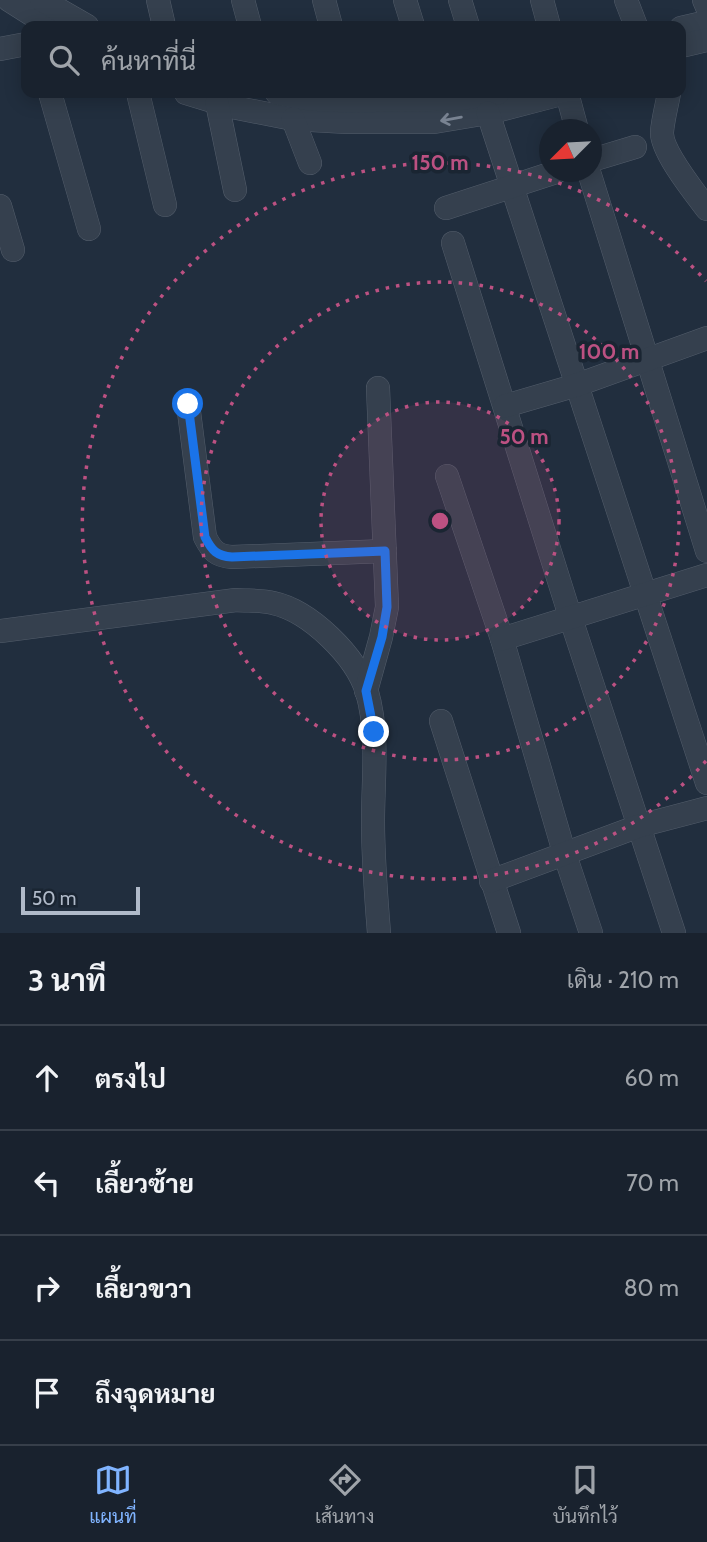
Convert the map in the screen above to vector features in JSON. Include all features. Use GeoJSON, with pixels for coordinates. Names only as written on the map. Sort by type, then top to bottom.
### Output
{"type":"FeatureCollection","features":[{"type":"Feature","properties":{"kind":"street"},"geometry":{"type":"LineString","coordinates":[[9,0],[69,21]]}},
{"type":"Feature","properties":{"kind":"street"},"geometry":{"type":"LineString","coordinates":[[159,0],[163,21]]}},
{"type":"Feature","properties":{"kind":"street"},"geometry":{"type":"LineString","coordinates":[[243,0],[249,21]]}},
{"type":"Feature","properties":{"kind":"street"},"geometry":{"type":"LineString","coordinates":[[324,0],[330,21]]}},
{"type":"Feature","properties":{"kind":"street"},"geometry":{"type":"LineString","coordinates":[[405,0],[411,21]]}},
{"type":"Feature","properties":{"kind":"street"},"geometry":{"type":"LineString","coordinates":[[460,0],[466,21]]}},
{"type":"Feature","properties":{"kind":"street"},"geometry":{"type":"LineString","coordinates":[[542,0],[548,21]]}},
{"type":"Feature","properties":{"kind":"street"},"geometry":{"type":"LineString","coordinates":[[626,0],[634,21]]}},
{"type":"Feature","properties":{"kind":"street"},"geometry":{"type":"LineString","coordinates":[[704,0],[707,7]]}},
{"type":"Feature","properties":{"kind":"street"},"geometry":{"type":"LineString","coordinates":[[686,27],[707,22]]}},
{"type":"Feature","properties":{"kind":"street"},"geometry":{"type":"LineString","coordinates":[[686,45],[707,40]]}},
{"type":"Feature","properties":{"kind":"street"},"geometry":{"type":"LineString","coordinates":[[0,49],[21,45]]}},
{"type":"Feature","properties":{"kind":"street"},"geometry":{"type":"LineString","coordinates":[[51,98],[89,229]]}},
{"type":"Feature","properties":{"kind":"street"},"geometry":{"type":"LineString","coordinates":[[139,98],[165,205]]}},
{"type":"Feature","properties":{"kind":"street"},"geometry":{"type":"LineString","coordinates":[[202,98],[293,119],[336,104],[410,98]]}},
{"type":"Feature","properties":{"kind":"street"},"geometry":{"type":"LineString","coordinates":[[303,98],[434,122],[491,98],[513,185],[707,783]]}},
{"type":"Feature","properties":{"kind":"street"},"geometry":{"type":"LineString","coordinates":[[567,98],[574,119]]}},
{"type":"Feature","properties":{"kind":"street"},"geometry":{"type":"LineString","coordinates":[[668,98],[662,133],[672,159],[707,209]]}},
{"type":"Feature","properties":{"kind":"street"},"geometry":{"type":"LineString","coordinates":[[217,103],[235,190]]}},
{"type":"Feature","properties":{"kind":"street"},"geometry":{"type":"LineString","coordinates":[[293,119],[310,163]]}},
{"type":"Feature","properties":{"kind":"street"},"geometry":{"type":"LineString","coordinates":[[602,157],[635,147]]}},
{"type":"Feature","properties":{"kind":"street"},"geometry":{"type":"LineString","coordinates":[[446,208],[539,177]]}},
{"type":"Feature","properties":{"kind":"street"},"geometry":{"type":"LineString","coordinates":[[592,182],[707,551]]}},
{"type":"Feature","properties":{"kind":"street"},"geometry":{"type":"LineString","coordinates":[[0,206],[13,250]]}},
{"type":"Feature","properties":{"kind":"street"},"geometry":{"type":"LineString","coordinates":[[453,243],[571,619],[674,933]]}},
{"type":"Feature","properties":{"kind":"street"},"geometry":{"type":"LineString","coordinates":[[505,406],[577,385],[707,338]]}},
{"type":"Feature","properties":{"kind":"street"},"geometry":{"type":"LineString","coordinates":[[366,691],[382,637],[387,607],[378,388]]}},
{"type":"Feature","properties":{"kind":"street"},"geometry":{"type":"LineString","coordinates":[[188,404],[205,537],[211,550],[220,556],[232,557],[385,551]]}},
{"type":"Feature","properties":{"kind":"street"},"geometry":{"type":"LineString","coordinates":[[447,476],[502,639],[564,852],[591,933]]}},
{"type":"Feature","properties":{"kind":"street"},"geometry":{"type":"LineString","coordinates":[[502,639],[707,575]]}},
{"type":"Feature","properties":{"kind":"street"},"geometry":{"type":"LineString","coordinates":[[0,631],[223,601],[274,603],[308,619],[332,638],[353,666],[366,691],[374,732],[373,848],[379,933]]}},
{"type":"Feature","properties":{"kind":"street"},"geometry":{"type":"LineString","coordinates":[[441,721],[509,933]]}},
{"type":"Feature","properties":{"kind":"street"},"geometry":{"type":"LineString","coordinates":[[491,881],[639,826],[707,808]]}},
{"type":"Feature","properties":{"kind":"route"},"geometry":{"type":"LineString","coordinates":[[188,404],[205,537],[211,550],[220,556],[232,557],[385,551],[387,607],[382,637],[366,691],[374,732]]}}]}
